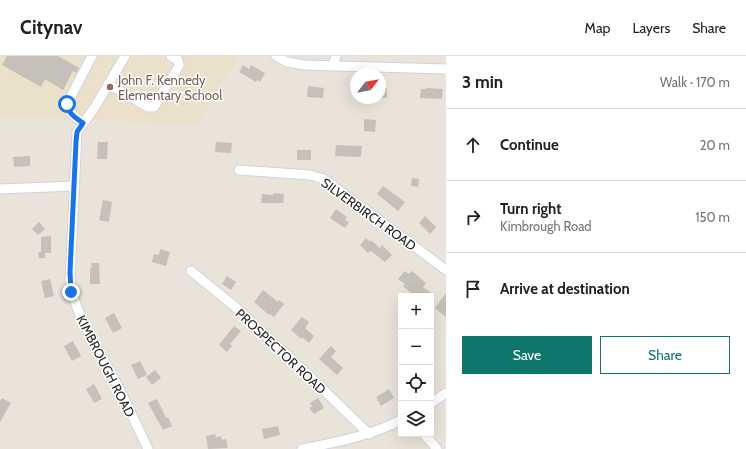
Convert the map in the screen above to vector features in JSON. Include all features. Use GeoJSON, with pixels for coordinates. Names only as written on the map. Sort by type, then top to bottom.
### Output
{"type":"FeatureCollection","features":[{"type":"Feature","properties":{"kind":"street"},"geometry":{"type":"LineString","coordinates":[[83,123],[74,117],[68,110],[68,102],[92,56]]}},
{"type":"Feature","properties":{"kind":"street","name":"KIMBROUGH ROAD"},"geometry":{"type":"LineString","coordinates":[[125,56],[77,134],[70,272],[72,296],[78,311],[113,377],[148,449]]}},
{"type":"Feature","properties":{"kind":"street"},"geometry":{"type":"LineString","coordinates":[[108,84],[148,107],[154,107],[179,66],[178,60],[171,56]]}},
{"type":"Feature","properties":{"kind":"street"},"geometry":{"type":"LineString","coordinates":[[276,56],[287,62],[298,64],[446,69]]}},
{"type":"Feature","properties":{"kind":"street"},"geometry":{"type":"LineString","coordinates":[[333,66],[336,56]]}},
{"type":"Feature","properties":{"kind":"street","name":"SILVERBIRCH ROAD"},"geometry":{"type":"LineString","coordinates":[[239,170],[310,175],[324,179],[446,270]]}},
{"type":"Feature","properties":{"kind":"street"},"geometry":{"type":"LineString","coordinates":[[0,189],[75,186]]}},
{"type":"Feature","properties":{"kind":"street","name":"PROSPECTOR ROAD"},"geometry":{"type":"LineString","coordinates":[[191,271],[239,311],[369,434]]}},
{"type":"Feature","properties":{"kind":"street"},"geometry":{"type":"LineString","coordinates":[[434,401],[446,393]]}},
{"type":"Feature","properties":{"kind":"street"},"geometry":{"type":"LineString","coordinates":[[302,449],[369,434],[398,422]]}},
{"type":"Feature","properties":{"kind":"street"},"geometry":{"type":"LineString","coordinates":[[427,437],[438,449]]}},
{"type":"Feature","properties":{"kind":"shaded area","name":"John F. Kennedy Elementary School"},"geometry":{"type":"Polygon","coordinates":[[[0,56],[238,56],[197,125],[0,117],[0,56]]]}},
{"type":"Feature","properties":{"kind":"building"},"geometry":{"type":"Polygon","coordinates":[[[7,56],[58,56],[79,68],[76,73],[73,71],[63,90],[45,79],[41,87],[2,65],[7,56]]]}},
{"type":"Feature","properties":{"kind":"building"},"geometry":{"type":"Polygon","coordinates":[[[243,65],[249,69],[251,65],[265,73],[260,82],[257,80],[256,82],[239,72],[243,65]]]}},
{"type":"Feature","properties":{"kind":"building"},"geometry":{"type":"Polygon","coordinates":[[[308,86],[324,88],[323,98],[307,97],[308,86]]]}},
{"type":"Feature","properties":{"kind":"building"},"geometry":{"type":"Polygon","coordinates":[[[421,89],[443,89],[442,99],[420,98],[421,89]]]}},
{"type":"Feature","properties":{"kind":"building"},"geometry":{"type":"Polygon","coordinates":[[[364,119],[376,120],[375,132],[364,131],[364,119]]]}},
{"type":"Feature","properties":{"kind":"building"},"geometry":{"type":"Polygon","coordinates":[[[98,142],[108,142],[107,159],[97,159],[98,142]]]}},
{"type":"Feature","properties":{"kind":"building"},"geometry":{"type":"Polygon","coordinates":[[[216,142],[232,143],[231,153],[215,152],[216,142]]]}},
{"type":"Feature","properties":{"kind":"building"},"geometry":{"type":"Polygon","coordinates":[[[336,145],[362,146],[361,157],[335,156],[336,145]]]}},
{"type":"Feature","properties":{"kind":"building"},"geometry":{"type":"Polygon","coordinates":[[[297,150],[311,150],[311,160],[297,160],[297,150]]]}},
{"type":"Feature","properties":{"kind":"building"},"geometry":{"type":"Polygon","coordinates":[[[30,156],[30,166],[14,167],[13,157],[30,156]]]}},
{"type":"Feature","properties":{"kind":"building"},"geometry":{"type":"Polygon","coordinates":[[[412,178],[419,179],[418,187],[411,186],[412,178]]]}},
{"type":"Feature","properties":{"kind":"building"},"geometry":{"type":"Polygon","coordinates":[[[383,186],[405,202],[398,211],[377,194],[383,186]]]}},
{"type":"Feature","properties":{"kind":"building"},"geometry":{"type":"Polygon","coordinates":[[[274,193],[284,194],[283,203],[261,203],[262,194],[273,195],[274,193]]]}},
{"type":"Feature","properties":{"kind":"building"},"geometry":{"type":"Polygon","coordinates":[[[103,200],[112,202],[109,222],[99,220],[103,200]]]}},
{"type":"Feature","properties":{"kind":"building"},"geometry":{"type":"Polygon","coordinates":[[[336,209],[347,217],[345,220],[349,222],[345,228],[330,218],[336,209]]]}},
{"type":"Feature","properties":{"kind":"building"},"geometry":{"type":"Polygon","coordinates":[[[425,216],[436,227],[430,234],[419,223],[425,216]]]}},
{"type":"Feature","properties":{"kind":"building"},"geometry":{"type":"Polygon","coordinates":[[[39,222],[45,229],[38,235],[32,229],[39,222]]]}},
{"type":"Feature","properties":{"kind":"building"},"geometry":{"type":"Polygon","coordinates":[[[51,236],[51,253],[45,253],[45,258],[39,258],[38,252],[41,252],[41,237],[51,236]]]}},
{"type":"Feature","properties":{"kind":"building"},"geometry":{"type":"Polygon","coordinates":[[[366,238],[370,242],[371,240],[380,248],[382,245],[392,255],[385,262],[371,251],[368,253],[360,245],[366,238]]]}},
{"type":"Feature","properties":{"kind":"building"},"geometry":{"type":"Polygon","coordinates":[[[160,249],[170,252],[166,266],[152,262],[154,254],[159,255],[160,249]]]}},
{"type":"Feature","properties":{"kind":"building"},"geometry":{"type":"Polygon","coordinates":[[[91,263],[99,263],[100,284],[90,284],[90,268],[92,268],[91,263]]]}},
{"type":"Feature","properties":{"kind":"building"},"geometry":{"type":"Polygon","coordinates":[[[405,271],[409,274],[412,271],[426,283],[423,287],[431,293],[411,293],[403,286],[405,284],[398,279],[405,271]]]}},
{"type":"Feature","properties":{"kind":"building"},"geometry":{"type":"Polygon","coordinates":[[[227,276],[236,282],[231,290],[222,284],[227,276]]]}},
{"type":"Feature","properties":{"kind":"building"},"geometry":{"type":"Polygon","coordinates":[[[50,279],[54,296],[45,298],[41,281],[50,279]]]}},
{"type":"Feature","properties":{"kind":"building"},"geometry":{"type":"Polygon","coordinates":[[[263,290],[278,302],[279,300],[284,304],[274,317],[270,314],[269,315],[254,302],[263,290]]]}},
{"type":"Feature","properties":{"kind":"building"},"geometry":{"type":"Polygon","coordinates":[[[446,293],[446,317],[435,308],[446,293]]]}},
{"type":"Feature","properties":{"kind":"building"},"geometry":{"type":"Polygon","coordinates":[[[114,313],[122,328],[113,333],[105,318],[114,313]]]}},
{"type":"Feature","properties":{"kind":"building"},"geometry":{"type":"Polygon","coordinates":[[[302,317],[309,322],[305,328],[314,336],[309,343],[302,337],[301,339],[291,330],[302,317]]]}},
{"type":"Feature","properties":{"kind":"building"},"geometry":{"type":"Polygon","coordinates":[[[234,326],[241,331],[230,344],[232,346],[227,352],[219,345],[234,326]]]}},
{"type":"Feature","properties":{"kind":"building"},"geometry":{"type":"Polygon","coordinates":[[[73,341],[81,356],[72,361],[64,346],[73,341]]]}},
{"type":"Feature","properties":{"kind":"building"},"geometry":{"type":"Polygon","coordinates":[[[331,346],[336,351],[331,357],[343,368],[337,375],[319,359],[331,346]]]}},
{"type":"Feature","properties":{"kind":"building"},"geometry":{"type":"Polygon","coordinates":[[[140,361],[147,375],[138,379],[131,365],[140,361]]]}},
{"type":"Feature","properties":{"kind":"building"},"geometry":{"type":"Polygon","coordinates":[[[155,370],[161,378],[152,385],[146,377],[155,370]]]}},
{"type":"Feature","properties":{"kind":"building"},"geometry":{"type":"Polygon","coordinates":[[[94,384],[102,399],[94,403],[86,389],[94,384]]]}},
{"type":"Feature","properties":{"kind":"building"},"geometry":{"type":"Polygon","coordinates":[[[389,389],[394,398],[381,406],[376,397],[389,389]]]}},
{"type":"Feature","properties":{"kind":"building"},"geometry":{"type":"Polygon","coordinates":[[[2,398],[11,403],[0,422],[0,401],[2,398]]]}},
{"type":"Feature","properties":{"kind":"building"},"geometry":{"type":"Polygon","coordinates":[[[318,398],[324,408],[314,414],[309,408],[312,406],[310,403],[318,398]]]}},
{"type":"Feature","properties":{"kind":"building"},"geometry":{"type":"Polygon","coordinates":[[[157,399],[166,418],[168,417],[172,426],[163,430],[148,403],[157,399]]]}},
{"type":"Feature","properties":{"kind":"building"},"geometry":{"type":"Polygon","coordinates":[[[278,426],[280,435],[264,439],[262,429],[278,426]]]}},
{"type":"Feature","properties":{"kind":"building"},"geometry":{"type":"Polygon","coordinates":[[[215,434],[216,437],[221,436],[222,440],[226,439],[228,448],[208,449],[206,436],[215,434]]]}},
{"type":"Feature","properties":{"kind":"place","name":"John F. Kennedy Elementary School"},"geometry":{"type":"Point","coordinates":[110,87]}},
{"type":"Feature","properties":{"kind":"route"},"geometry":{"type":"LineString","coordinates":[[67,104],[68,110],[71,114],[83,123],[77,132],[76,142],[70,272],[71,292]]}}]}
